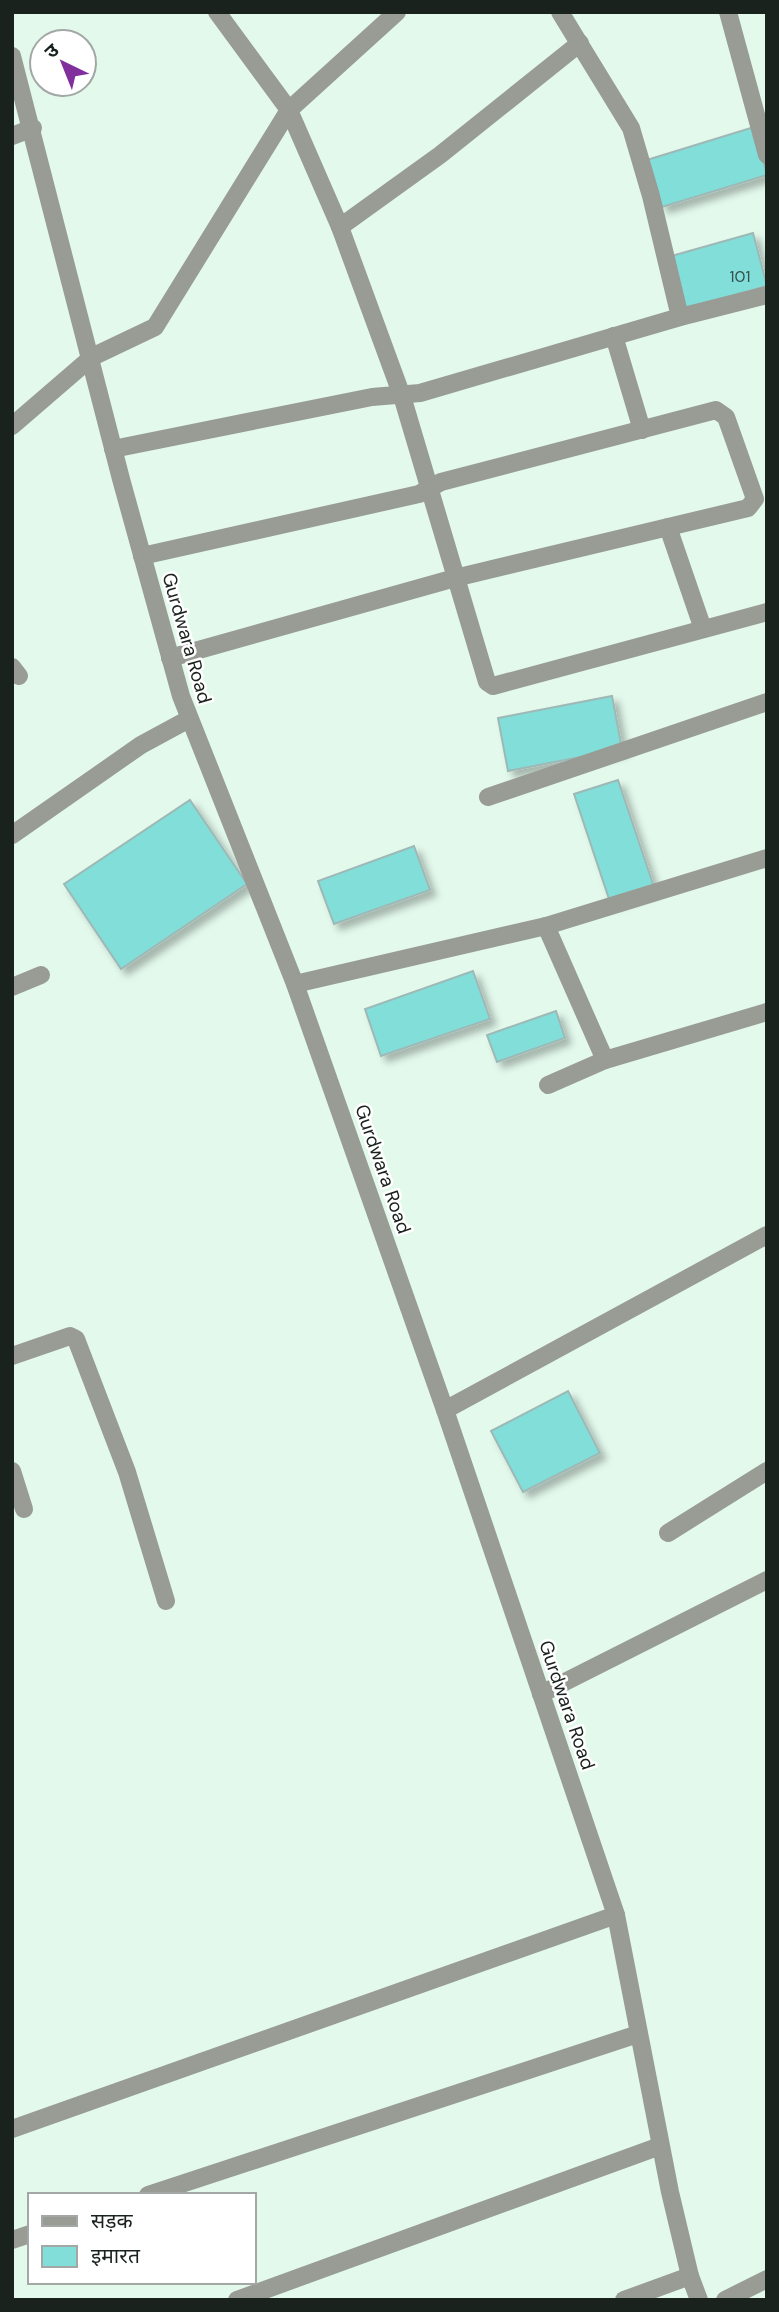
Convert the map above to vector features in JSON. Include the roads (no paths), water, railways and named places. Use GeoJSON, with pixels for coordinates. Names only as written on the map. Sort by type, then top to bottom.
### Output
{"type":"FeatureCollection","features":[{"type":"Feature","properties":{"kind":"street"},"geometry":{"type":"LineString","coordinates":[[217,12],[289,110],[340,227],[402,396],[485,678],[493,686],[767,612]]}},
{"type":"Feature","properties":{"kind":"street"},"geometry":{"type":"LineString","coordinates":[[560,12],[631,128],[651,196],[680,317]]}},
{"type":"Feature","properties":{"kind":"street"},"geometry":{"type":"LineString","coordinates":[[728,12],[767,155]]}},
{"type":"Feature","properties":{"kind":"street"},"geometry":{"type":"LineString","coordinates":[[12,426],[92,357],[149,331],[160,320],[289,110],[384,16]]}},
{"type":"Feature","properties":{"kind":"street"},"geometry":{"type":"LineString","coordinates":[[340,227],[440,155],[580,43]]}},
{"type":"Feature","properties":{"kind":"street","name":"Gurdwara Road"},"geometry":{"type":"LineString","coordinates":[[12,56],[92,357],[113,449],[189,719],[295,984],[445,1410],[616,1915],[660,2146],[690,2276],[699,2300]]}},
{"type":"Feature","properties":{"kind":"street"},"geometry":{"type":"LineString","coordinates":[[12,135],[33,128]]}},
{"type":"Feature","properties":{"kind":"street"},"geometry":{"type":"LineString","coordinates":[[113,449],[372,397],[420,393],[680,317],[767,295]]}},
{"type":"Feature","properties":{"kind":"street"},"geometry":{"type":"LineString","coordinates":[[614,336],[642,430]]}},
{"type":"Feature","properties":{"kind":"street"},"geometry":{"type":"LineString","coordinates":[[142,556],[419,494],[441,482],[721,411],[755,499],[752,507],[455,578],[170,658]]}},
{"type":"Feature","properties":{"kind":"street"},"geometry":{"type":"LineString","coordinates":[[668,527],[703,629]]}},
{"type":"Feature","properties":{"kind":"street"},"geometry":{"type":"LineString","coordinates":[[488,797],[767,702]]}},
{"type":"Feature","properties":{"kind":"street"},"geometry":{"type":"LineString","coordinates":[[12,835],[141,744],[189,719]]}},
{"type":"Feature","properties":{"kind":"street"},"geometry":{"type":"LineString","coordinates":[[295,984],[546,926],[767,858]]}},
{"type":"Feature","properties":{"kind":"street"},"geometry":{"type":"LineString","coordinates":[[546,926],[605,1060]]}},
{"type":"Feature","properties":{"kind":"street"},"geometry":{"type":"LineString","coordinates":[[12,987],[41,975]]}},
{"type":"Feature","properties":{"kind":"street"},"geometry":{"type":"LineString","coordinates":[[548,1085],[605,1060],[767,1012]]}},
{"type":"Feature","properties":{"kind":"street"},"geometry":{"type":"LineString","coordinates":[[445,1410],[767,1235]]}},
{"type":"Feature","properties":{"kind":"street"},"geometry":{"type":"LineString","coordinates":[[12,1356],[71,1336],[76,1339],[127,1472],[166,1601]]}},
{"type":"Feature","properties":{"kind":"street"},"geometry":{"type":"LineString","coordinates":[[12,1471],[24,1509]]}},
{"type":"Feature","properties":{"kind":"street"},"geometry":{"type":"LineString","coordinates":[[668,1533],[767,1471]]}},
{"type":"Feature","properties":{"kind":"street"},"geometry":{"type":"LineString","coordinates":[[541,1694],[767,1580]]}},
{"type":"Feature","properties":{"kind":"street"},"geometry":{"type":"LineString","coordinates":[[12,2129],[616,1915]]}},
{"type":"Feature","properties":{"kind":"street"},"geometry":{"type":"LineString","coordinates":[[154,2193],[638,2034]]}},
{"type":"Feature","properties":{"kind":"street"},"geometry":{"type":"LineString","coordinates":[[237,2300],[660,2146]]}},
{"type":"Feature","properties":{"kind":"street"},"geometry":{"type":"LineString","coordinates":[[624,2300],[690,2276]]}},
{"type":"Feature","properties":{"kind":"street"},"geometry":{"type":"LineString","coordinates":[[725,2300],[767,2278]]}}]}
